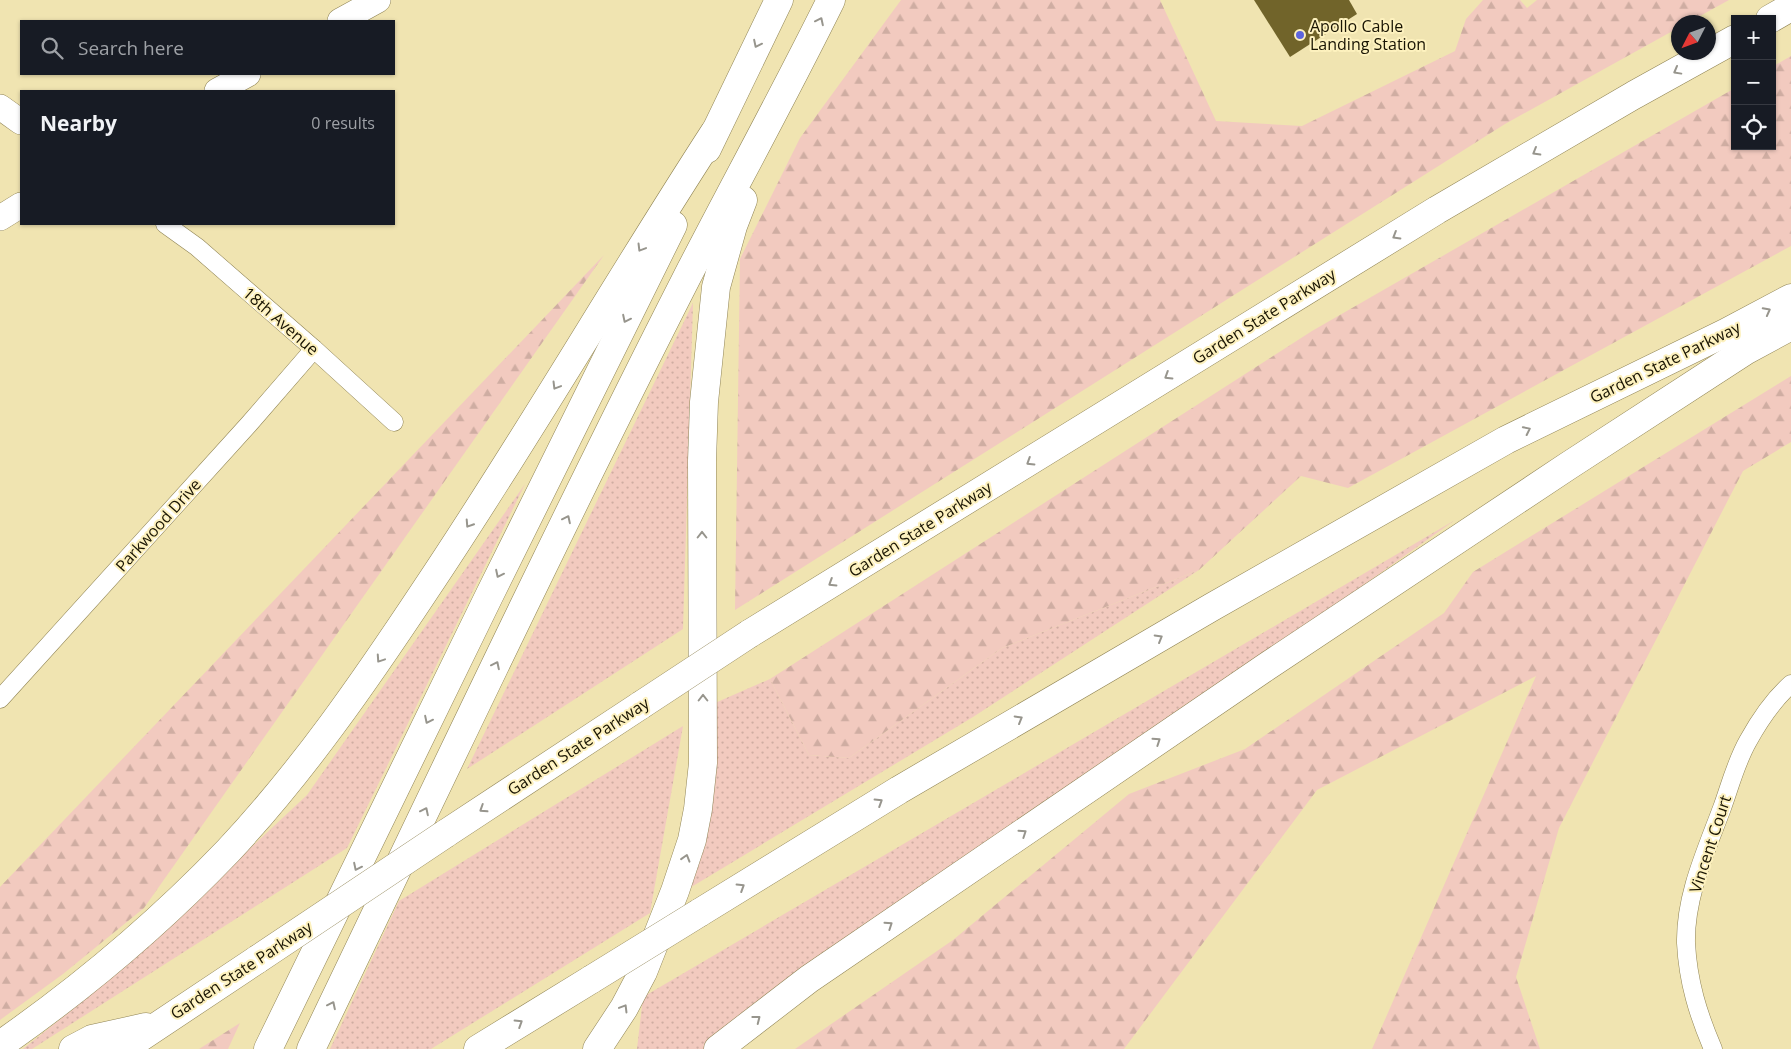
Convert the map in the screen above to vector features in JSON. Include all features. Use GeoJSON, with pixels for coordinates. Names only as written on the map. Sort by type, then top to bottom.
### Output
{"type":"FeatureCollection","features":[{"type":"Feature","properties":{"kind":"highway"},"geometry":{"type":"LineString","coordinates":[[268,1049],[488,596],[671,230],[714,132],[779,0]]}},
{"type":"Feature","properties":{"kind":"highway"},"geometry":{"type":"LineString","coordinates":[[311,1049],[625,402],[687,277],[783,96],[831,0]]}},
{"type":"Feature","properties":{"kind":"highway"},"geometry":{"type":"LineString","coordinates":[[1776,16],[1791,7]]}},
{"type":"Feature","properties":{"kind":"highway","name":"Garden State Parkway"},"geometry":{"type":"LineString","coordinates":[[123,1049],[749,634],[1437,210],[1634,95],[1731,41]]}},
{"type":"Feature","properties":{"kind":"highway"},"geometry":{"type":"LineString","coordinates":[[597,1049],[624,1008],[643,972],[676,891],[692,840],[698,809],[703,762],[702,461],[704,402],[713,307],[716,287],[733,226],[783,96]]}},
{"type":"Feature","properties":{"kind":"highway"},"geometry":{"type":"LineString","coordinates":[[0,1044],[88,979],[189,890],[246,831],[304,761],[376,665],[458,542],[545,406],[655,223],[714,132]]}},
{"type":"Feature","properties":{"kind":"highway","name":"Garden State Parkway"},"geometry":{"type":"LineString","coordinates":[[478,1049],[933,770],[1204,612],[1499,444],[1725,333],[1791,298]]}},
{"type":"Feature","properties":{"kind":"highway"},"geometry":{"type":"LineString","coordinates":[[718,1049],[809,979],[1274,662],[1745,351],[1791,326]]}},
{"type":"Feature","properties":{"kind":"highway"},"geometry":{"type":"LineString","coordinates":[[73,1049],[92,1039],[157,1025]]}},
{"type":"Feature","properties":{"kind":"street"},"geometry":{"type":"LineString","coordinates":[[342,20],[378,0]]}},
{"type":"Feature","properties":{"kind":"street"},"geometry":{"type":"LineString","coordinates":[[219,90],[246,75]]}},
{"type":"Feature","properties":{"kind":"street"},"geometry":{"type":"LineString","coordinates":[[0,107],[20,121]]}},
{"type":"Feature","properties":{"kind":"street"},"geometry":{"type":"LineString","coordinates":[[0,218],[20,206]]}},
{"type":"Feature","properties":{"kind":"street","name":"18th Avenue"},"geometry":{"type":"LineString","coordinates":[[166,225],[197,246],[394,422]]}},
{"type":"Feature","properties":{"kind":"street","name":"Parkwood Drive"},"geometry":{"type":"LineString","coordinates":[[0,699],[249,424],[314,349]]}},
{"type":"Feature","properties":{"kind":"street","name":"Vincent Court"},"geometry":{"type":"LineString","coordinates":[[1713,1049],[1699,1017],[1694,998],[1686,942],[1694,886],[1747,742],[1760,720],[1791,684]]}},
{"type":"Feature","properties":{"kind":"green space"},"geometry":{"type":"Polygon","coordinates":[[[901,0],[1160,0],[1216,121],[1302,126],[1455,51],[1466,19],[1483,0],[1520,0],[1527,8],[1537,0],[1729,0],[1702,15],[1671,15],[1671,32],[1505,124],[735,610],[740,259],[800,138],[901,0]]]}},
{"type":"Feature","properties":{"kind":"green space"},"geometry":{"type":"Polygon","coordinates":[[[1791,56],[1791,246],[1348,488],[1301,476],[1199,570],[1002,648],[849,758],[809,755],[770,679],[1312,331],[1731,90],[1731,150],[1776,150],[1776,65],[1791,56]]]}},
{"type":"Feature","properties":{"kind":"green space"},"geometry":{"type":"Polygon","coordinates":[[[604,255],[144,908],[63,974],[0,1020],[0,887],[604,255]]]}},
{"type":"Feature","properties":{"kind":"green space"},"geometry":{"type":"Polygon","coordinates":[[[693,303],[683,629],[467,769],[693,303]]]}},
{"type":"Feature","properties":{"kind":"green space"},"geometry":{"type":"Polygon","coordinates":[[[1791,376],[1791,442],[1743,471],[1559,828],[1516,977],[1540,1049],[1372,1049],[1536,676],[1317,790],[1124,1049],[795,1049],[953,940],[1129,794],[1245,749],[1444,613],[1473,572],[1791,376]]]}},
{"type":"Feature","properties":{"kind":"green space"},"geometry":{"type":"Polygon","coordinates":[[[525,484],[347,848],[32,1049],[23,1049],[114,976],[307,795],[525,484]]]}},
{"type":"Feature","properties":{"kind":"green space"},"geometry":{"type":"Polygon","coordinates":[[[1455,520],[711,1049],[637,1049],[643,997],[1455,520]]]}},
{"type":"Feature","properties":{"kind":"green space"},"geometry":{"type":"Polygon","coordinates":[[[1199,570],[973,717],[688,889],[715,703],[770,679],[809,755],[849,758],[1002,648],[1199,570]]]}},
{"type":"Feature","properties":{"kind":"green space"},"geometry":{"type":"Polygon","coordinates":[[[683,726],[650,913],[431,1049],[330,1049],[399,901],[683,726]]]}},
{"type":"Feature","properties":{"kind":"green space"},"geometry":{"type":"Polygon","coordinates":[[[240,1023],[228,1049],[199,1049],[240,1023]]]}},
{"type":"Feature","properties":{"kind":"building","name":"Apollo Cable Landing Station"},"geometry":{"type":"Polygon","coordinates":[[[1254,0],[1349,0],[1357,14],[1290,57],[1254,0]]]}},
{"type":"Feature","properties":{"kind":"place","name":"Apollo Cable Landing Station"},"geometry":{"type":"Point","coordinates":[1300,35]}}]}
